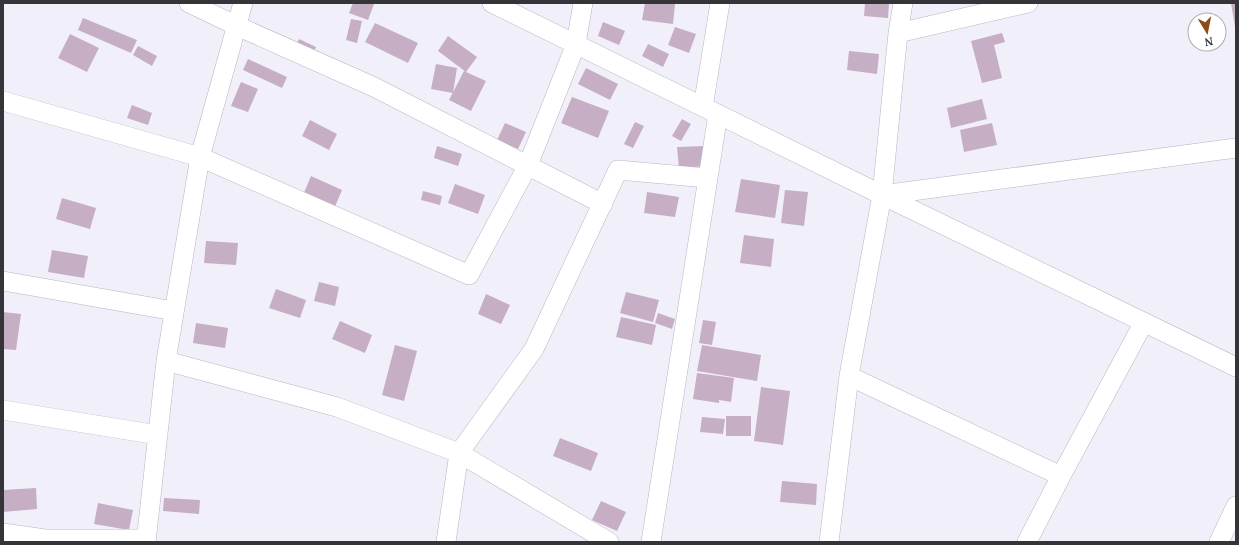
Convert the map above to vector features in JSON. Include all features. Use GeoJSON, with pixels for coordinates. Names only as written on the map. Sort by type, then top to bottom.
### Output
{"type":"FeatureCollection","features":[{"type":"Feature","properties":{"kind":"street"},"geometry":{"type":"LineString","coordinates":[[189,3],[374,87],[603,204]]}},
{"type":"Feature","properties":{"kind":"street"},"geometry":{"type":"LineString","coordinates":[[3,533],[45,540],[146,541],[166,361],[200,157],[243,3]]}},
{"type":"Feature","properties":{"kind":"street"},"geometry":{"type":"LineString","coordinates":[[492,3],[710,111],[1236,367]]}},
{"type":"Feature","properties":{"kind":"street"},"geometry":{"type":"LineString","coordinates":[[3,101],[200,157],[469,275],[528,165],[576,44],[583,3]]}},
{"type":"Feature","properties":{"kind":"street"},"geometry":{"type":"LineString","coordinates":[[651,542],[708,178],[710,111],[720,3]]}},
{"type":"Feature","properties":{"kind":"street"},"geometry":{"type":"LineString","coordinates":[[829,542],[849,376],[882,195],[898,34],[903,3]]}},
{"type":"Feature","properties":{"kind":"street"},"geometry":{"type":"LineString","coordinates":[[898,34],[1028,3]]}},
{"type":"Feature","properties":{"kind":"street"},"geometry":{"type":"LineString","coordinates":[[882,195],[1236,148]]}},
{"type":"Feature","properties":{"kind":"street"},"geometry":{"type":"LineString","coordinates":[[446,542],[460,453],[534,349],[618,170],[708,178]]}},
{"type":"Feature","properties":{"kind":"street"},"geometry":{"type":"LineString","coordinates":[[3,281],[174,311]]}},
{"type":"Feature","properties":{"kind":"street"},"geometry":{"type":"LineString","coordinates":[[1027,542],[1144,322]]}},
{"type":"Feature","properties":{"kind":"street"},"geometry":{"type":"LineString","coordinates":[[166,361],[337,407],[460,453],[609,542]]}},
{"type":"Feature","properties":{"kind":"street"},"geometry":{"type":"LineString","coordinates":[[849,376],[1061,476]]}},
{"type":"Feature","properties":{"kind":"street"},"geometry":{"type":"LineString","coordinates":[[3,410],[158,435]]}},
{"type":"Feature","properties":{"kind":"street"},"geometry":{"type":"LineString","coordinates":[[1219,542],[1236,506]]}},
{"type":"Feature","properties":{"kind":"building"},"geometry":{"type":"Polygon","coordinates":[[[353,3],[374,4],[368,20],[349,13],[353,3]]]}},
{"type":"Feature","properties":{"kind":"building"},"geometry":{"type":"Polygon","coordinates":[[[645,3],[675,4],[673,24],[642,20],[645,3]]]}},
{"type":"Feature","properties":{"kind":"building"},"geometry":{"type":"Polygon","coordinates":[[[865,3],[889,3],[888,18],[864,16],[865,3]]]}},
{"type":"Feature","properties":{"kind":"building"},"geometry":{"type":"Polygon","coordinates":[[[1231,3],[1236,3],[1236,27],[1235,27],[1231,3]]]}},
{"type":"Feature","properties":{"kind":"building"},"geometry":{"type":"Polygon","coordinates":[[[83,18],[137,40],[131,53],[78,30],[83,18]]]}},
{"type":"Feature","properties":{"kind":"building"},"geometry":{"type":"Polygon","coordinates":[[[351,19],[362,21],[357,43],[346,40],[351,19]]]}},
{"type":"Feature","properties":{"kind":"building"},"geometry":{"type":"Polygon","coordinates":[[[603,22],[625,31],[619,45],[598,36],[603,22]]]}},
{"type":"Feature","properties":{"kind":"building"},"geometry":{"type":"Polygon","coordinates":[[[375,23],[418,43],[408,63],[365,42],[375,23]]]}},
{"type":"Feature","properties":{"kind":"building"},"geometry":{"type":"Polygon","coordinates":[[[675,27],[696,34],[689,53],[668,45],[675,27]]]}},
{"type":"Feature","properties":{"kind":"building"},"geometry":{"type":"Polygon","coordinates":[[[1002,33],[1005,42],[994,45],[1002,78],[982,83],[971,41],[1002,33]]]}},
{"type":"Feature","properties":{"kind":"building"},"geometry":{"type":"Polygon","coordinates":[[[70,34],[99,48],[87,72],[58,58],[70,34]]]}},
{"type":"Feature","properties":{"kind":"building"},"geometry":{"type":"Polygon","coordinates":[[[448,36],[477,57],[466,72],[438,51],[448,36]]]}},
{"type":"Feature","properties":{"kind":"building"},"geometry":{"type":"Polygon","coordinates":[[[299,39],[316,47],[312,56],[295,48],[299,39]]]}},
{"type":"Feature","properties":{"kind":"building"},"geometry":{"type":"Polygon","coordinates":[[[648,44],[669,54],[663,67],[642,56],[648,44]]]}},
{"type":"Feature","properties":{"kind":"building"},"geometry":{"type":"Polygon","coordinates":[[[138,46],[157,56],[152,66],[133,55],[138,46]]]}},
{"type":"Feature","properties":{"kind":"building"},"geometry":{"type":"Polygon","coordinates":[[[849,51],[879,54],[877,74],[847,70],[849,51]]]}},
{"type":"Feature","properties":{"kind":"building"},"geometry":{"type":"Polygon","coordinates":[[[248,59],[287,77],[282,88],[243,70],[248,59]]]}},
{"type":"Feature","properties":{"kind":"building"},"geometry":{"type":"Polygon","coordinates":[[[436,64],[457,68],[453,93],[431,89],[436,64]]]}},
{"type":"Feature","properties":{"kind":"building"},"geometry":{"type":"Polygon","coordinates":[[[586,68],[618,84],[610,100],[578,84],[586,68]]]}},
{"type":"Feature","properties":{"kind":"building"},"geometry":{"type":"Polygon","coordinates":[[[464,71],[486,81],[471,111],[449,100],[464,71]]]}},
{"type":"Feature","properties":{"kind":"building"},"geometry":{"type":"Polygon","coordinates":[[[241,82],[258,89],[248,112],[231,106],[241,82]]]}},
{"type":"Feature","properties":{"kind":"building"},"geometry":{"type":"Polygon","coordinates":[[[572,97],[609,111],[598,138],[561,123],[572,97]]]}},
{"type":"Feature","properties":{"kind":"building"},"geometry":{"type":"Polygon","coordinates":[[[982,99],[987,119],[951,128],[947,108],[982,99]]]}},
{"type":"Feature","properties":{"kind":"building"},"geometry":{"type":"Polygon","coordinates":[[[132,105],[152,113],[148,125],[127,118],[132,105]]]}},
{"type":"Feature","properties":{"kind":"building"},"geometry":{"type":"Polygon","coordinates":[[[682,119],[691,124],[681,141],[672,136],[682,119]]]}},
{"type":"Feature","properties":{"kind":"building"},"geometry":{"type":"Polygon","coordinates":[[[310,120],[337,134],[329,150],[302,136],[310,120]]]}},
{"type":"Feature","properties":{"kind":"building"},"geometry":{"type":"Polygon","coordinates":[[[635,122],[644,126],[633,148],[624,144],[635,122]]]}},
{"type":"Feature","properties":{"kind":"building"},"geometry":{"type":"Polygon","coordinates":[[[505,123],[526,132],[518,149],[497,140],[505,123]]]}},
{"type":"Feature","properties":{"kind":"building"},"geometry":{"type":"Polygon","coordinates":[[[992,123],[997,145],[964,152],[960,130],[992,123]]]}},
{"type":"Feature","properties":{"kind":"building"},"geometry":{"type":"Polygon","coordinates":[[[437,146],[462,154],[458,166],[434,158],[437,146]]]}},
{"type":"Feature","properties":{"kind":"building"},"geometry":{"type":"Polygon","coordinates":[[[705,146],[707,166],[679,168],[677,147],[705,146]]]}},
{"type":"Feature","properties":{"kind":"building"},"geometry":{"type":"Polygon","coordinates":[[[311,176],[342,190],[334,209],[303,195],[311,176]]]}},
{"type":"Feature","properties":{"kind":"building"},"geometry":{"type":"Polygon","coordinates":[[[741,179],[780,185],[775,218],[735,212],[741,179]]]}},
{"type":"Feature","properties":{"kind":"building"},"geometry":{"type":"Polygon","coordinates":[[[455,184],[485,195],[478,214],[448,203],[455,184]]]}},
{"type":"Feature","properties":{"kind":"building"},"geometry":{"type":"Polygon","coordinates":[[[785,190],[808,192],[804,226],[781,223],[785,190]]]}},
{"type":"Feature","properties":{"kind":"building"},"geometry":{"type":"Polygon","coordinates":[[[423,191],[442,196],[440,205],[421,200],[423,191]]]}},
{"type":"Feature","properties":{"kind":"building"},"geometry":{"type":"Polygon","coordinates":[[[647,192],[679,197],[675,217],[644,213],[647,192]]]}},
{"type":"Feature","properties":{"kind":"building"},"geometry":{"type":"Polygon","coordinates":[[[62,198],[96,208],[90,229],[56,219],[62,198]]]}},
{"type":"Feature","properties":{"kind":"building"},"geometry":{"type":"Polygon","coordinates":[[[744,235],[774,239],[771,267],[740,263],[744,235]]]}},
{"type":"Feature","properties":{"kind":"building"},"geometry":{"type":"Polygon","coordinates":[[[206,241],[238,243],[236,265],[204,263],[206,241]]]}},
{"type":"Feature","properties":{"kind":"building"},"geometry":{"type":"Polygon","coordinates":[[[52,250],[88,256],[84,278],[48,272],[52,250]]]}},
{"type":"Feature","properties":{"kind":"building"},"geometry":{"type":"Polygon","coordinates":[[[319,282],[339,287],[335,306],[314,301],[319,282]]]}},
{"type":"Feature","properties":{"kind":"building"},"geometry":{"type":"Polygon","coordinates":[[[276,289],[306,300],[300,318],[269,308],[276,289]]]}},
{"type":"Feature","properties":{"kind":"building"},"geometry":{"type":"Polygon","coordinates":[[[626,292],[659,300],[653,322],[620,313],[626,292]]]}},
{"type":"Feature","properties":{"kind":"building"},"geometry":{"type":"Polygon","coordinates":[[[486,294],[510,305],[501,324],[478,314],[486,294]]]}},
{"type":"Feature","properties":{"kind":"building"},"geometry":{"type":"Polygon","coordinates":[[[3,312],[21,314],[16,350],[3,349],[3,312]]]}},
{"type":"Feature","properties":{"kind":"building"},"geometry":{"type":"Polygon","coordinates":[[[658,313],[675,319],[672,329],[655,323],[658,313]]]}},
{"type":"Feature","properties":{"kind":"building"},"geometry":{"type":"Polygon","coordinates":[[[621,317],[656,325],[652,345],[616,337],[621,317]]]}},
{"type":"Feature","properties":{"kind":"building"},"geometry":{"type":"Polygon","coordinates":[[[703,320],[716,322],[712,345],[699,343],[703,320]]]}},
{"type":"Feature","properties":{"kind":"building"},"geometry":{"type":"Polygon","coordinates":[[[340,321],[372,335],[365,353],[332,339],[340,321]]]}},
{"type":"Feature","properties":{"kind":"building"},"geometry":{"type":"Polygon","coordinates":[[[196,323],[228,328],[225,348],[193,343],[196,323]]]}},
{"type":"Feature","properties":{"kind":"building"},"geometry":{"type":"Polygon","coordinates":[[[395,345],[417,351],[404,401],[382,395],[395,345]]]}},
{"type":"Feature","properties":{"kind":"building"},"geometry":{"type":"Polygon","coordinates":[[[702,345],[761,355],[757,381],[697,371],[702,345]]]}},
{"type":"Feature","properties":{"kind":"building"},"geometry":{"type":"Polygon","coordinates":[[[697,373],[734,378],[731,402],[719,400],[719,403],[693,399],[697,373]]]}},
{"type":"Feature","properties":{"kind":"building"},"geometry":{"type":"Polygon","coordinates":[[[761,387],[790,391],[783,445],[754,441],[761,387]]]}},
{"type":"Feature","properties":{"kind":"building"},"geometry":{"type":"Polygon","coordinates":[[[726,416],[751,416],[751,436],[726,436],[726,416]]]}},
{"type":"Feature","properties":{"kind":"building"},"geometry":{"type":"Polygon","coordinates":[[[702,417],[725,419],[723,434],[700,432],[702,417]]]}},
{"type":"Feature","properties":{"kind":"building"},"geometry":{"type":"Polygon","coordinates":[[[560,438],[598,453],[591,471],[553,456],[560,438]]]}},
{"type":"Feature","properties":{"kind":"building"},"geometry":{"type":"Polygon","coordinates":[[[782,481],[817,484],[816,505],[780,502],[782,481]]]}},
{"type":"Feature","properties":{"kind":"building"},"geometry":{"type":"Polygon","coordinates":[[[36,488],[37,509],[3,512],[3,490],[36,488]]]}},
{"type":"Feature","properties":{"kind":"building"},"geometry":{"type":"Polygon","coordinates":[[[164,498],[200,500],[199,514],[163,511],[164,498]]]}},
{"type":"Feature","properties":{"kind":"building"},"geometry":{"type":"Polygon","coordinates":[[[601,501],[626,512],[617,531],[592,520],[601,501]]]}},
{"type":"Feature","properties":{"kind":"building"},"geometry":{"type":"Polygon","coordinates":[[[98,503],[133,510],[129,530],[94,524],[98,503]]]}}]}
